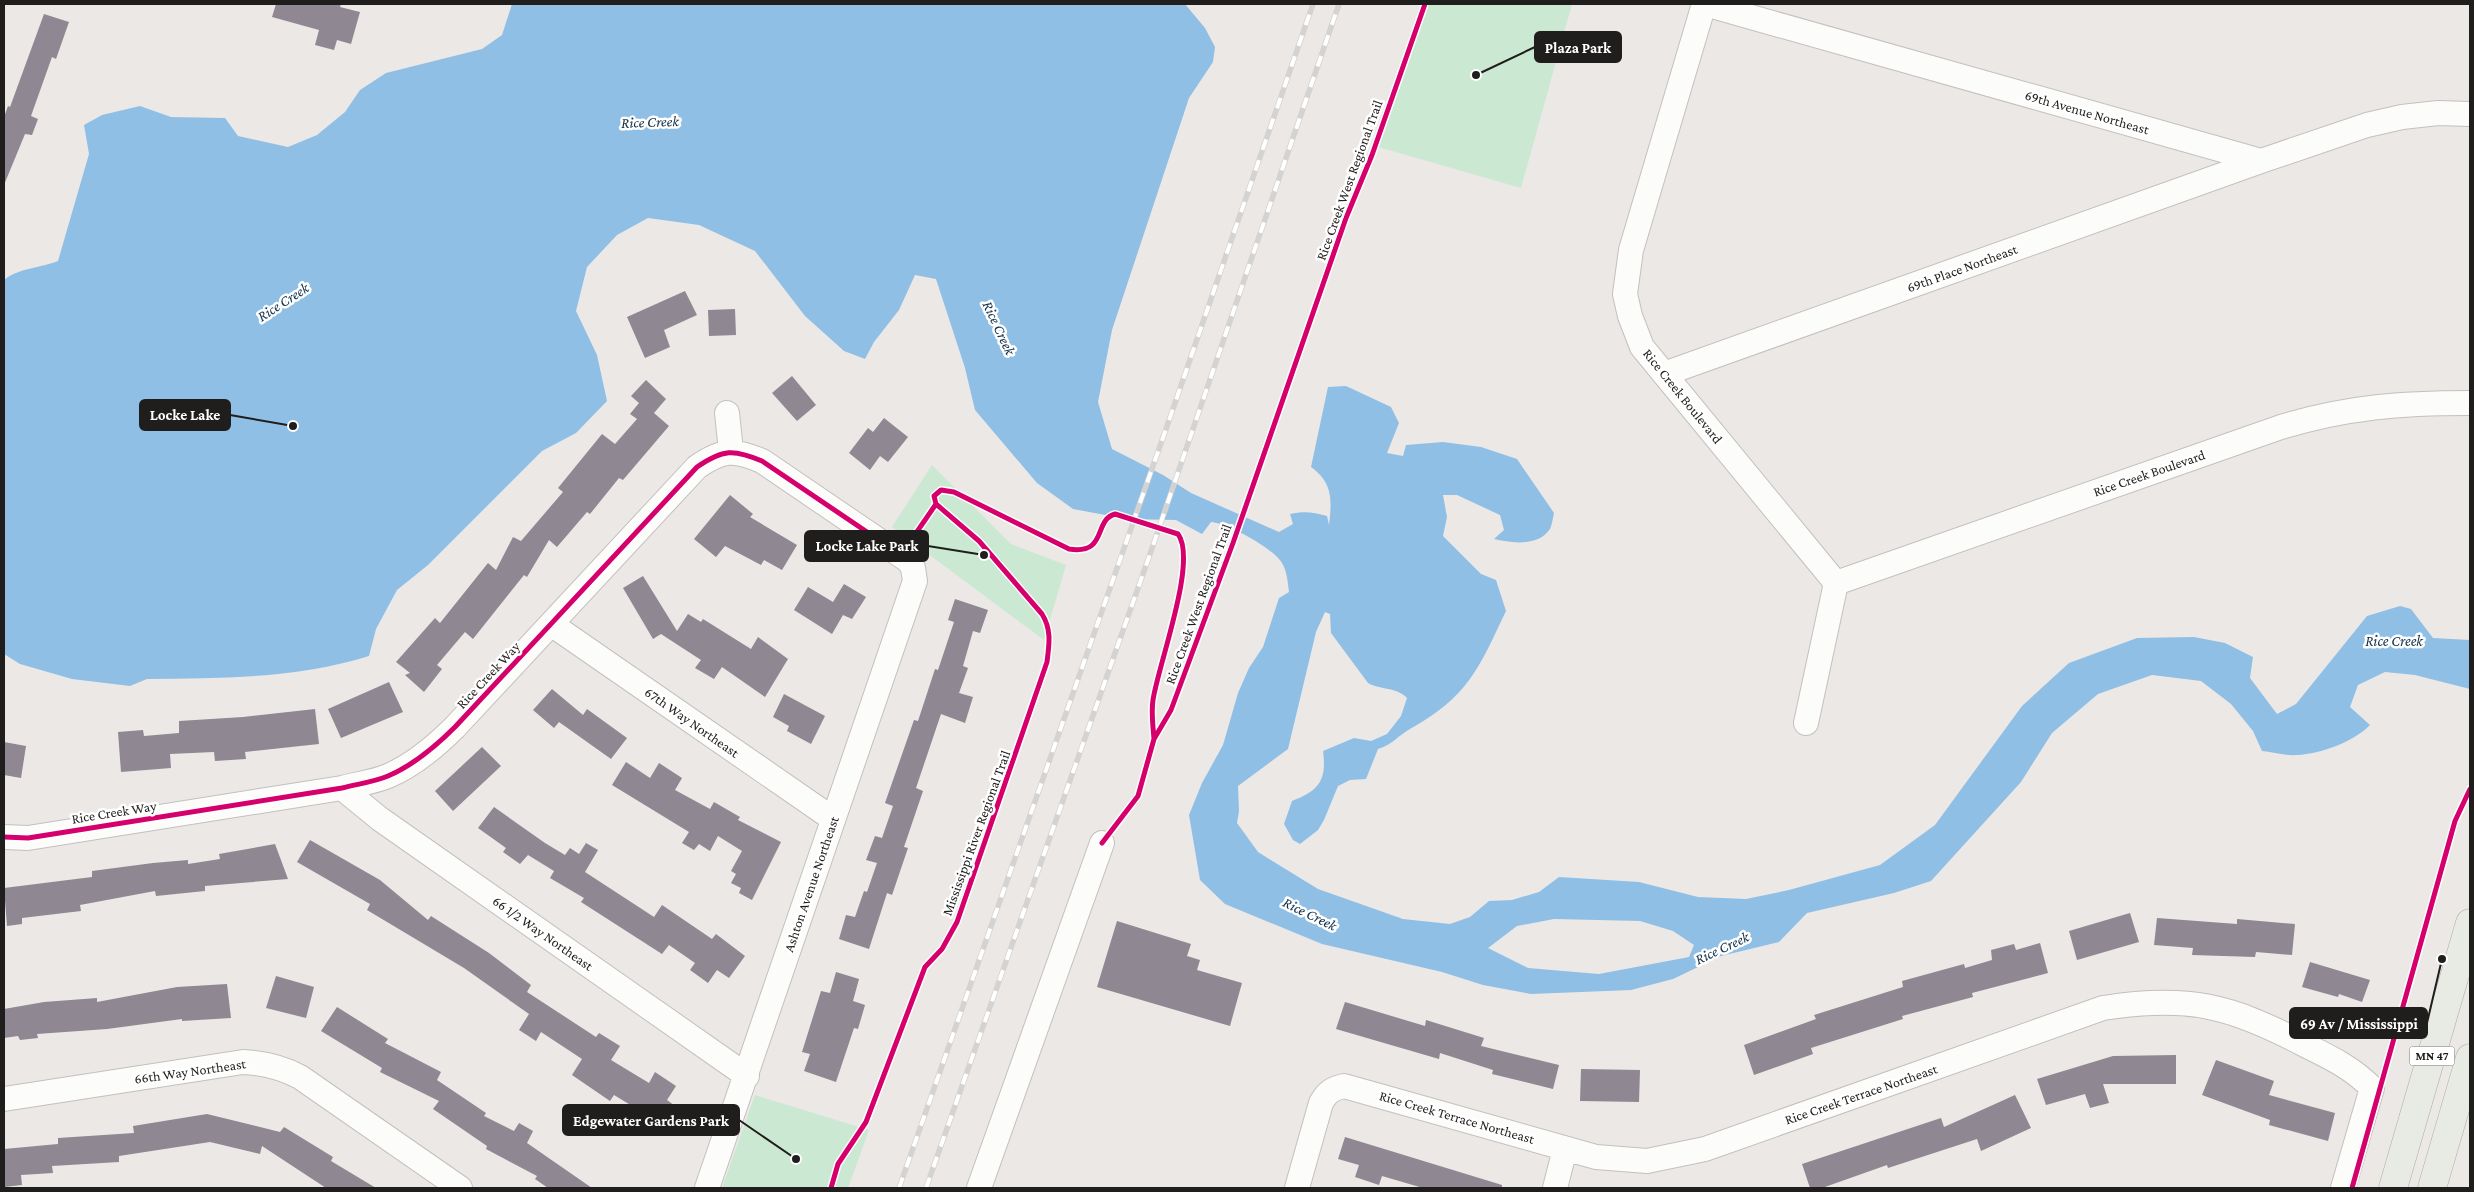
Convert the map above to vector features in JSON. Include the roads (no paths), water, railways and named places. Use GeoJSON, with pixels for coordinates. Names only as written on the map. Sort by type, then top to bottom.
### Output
{"type":"FeatureCollection","features":[{"type":"Feature","properties":{"kind":"main road","name":"MN 47"},"geometry":{"type":"LineString","coordinates":[[2393,1188],[2470,923]]}},
{"type":"Feature","properties":{"kind":"main road","name":"MN 47"},"geometry":{"type":"LineString","coordinates":[[2432,1188],[2470,1058]]}},
{"type":"Feature","properties":{"kind":"street","name":"69th Avenue Northeast"},"geometry":{"type":"LineString","coordinates":[[1705,4],[2261,161]]}},
{"type":"Feature","properties":{"kind":"street","name":"Rice Creek Boulevard"},"geometry":{"type":"LineString","coordinates":[[1705,4],[1631,250],[1625,294],[1630,316],[1642,347],[1836,583],[2281,427],[2319,416],[2384,405],[2470,403]]}},
{"type":"Feature","properties":{"kind":"street"},"geometry":{"type":"LineString","coordinates":[[2261,161],[2385,121],[2438,113],[2470,114]]}},
{"type":"Feature","properties":{"kind":"street","name":"69th Place Northeast"},"geometry":{"type":"LineString","coordinates":[[1664,374],[2261,161]]}},
{"type":"Feature","properties":{"kind":"street"},"geometry":{"type":"LineString","coordinates":[[727,413],[731,451]]}},
{"type":"Feature","properties":{"kind":"street","name":"Ashton Avenue Northeast"},"geometry":{"type":"LineString","coordinates":[[707,1188],[747,1076],[915,581],[914,568],[901,554],[762,461],[731,451]]}},
{"type":"Feature","properties":{"kind":"street","name":"Rice Creek Way"},"geometry":{"type":"LineString","coordinates":[[4,837],[28,838],[342,788],[387,776],[411,764],[434,748],[697,467],[710,458],[731,451]]}},
{"type":"Feature","properties":{"kind":"street"},"geometry":{"type":"LineString","coordinates":[[1806,723],[1836,583]]}},
{"type":"Feature","properties":{"kind":"street","name":"67th Way Northeast"},"geometry":{"type":"LineString","coordinates":[[551,624],[833,820]]}},
{"type":"Feature","properties":{"kind":"street","name":"66 1/2 Way Northeast"},"geometry":{"type":"LineString","coordinates":[[342,788],[380,819],[747,1076]]}},
{"type":"Feature","properties":{"kind":"street"},"geometry":{"type":"LineString","coordinates":[[979,1188],[1102,843]]}},
{"type":"Feature","properties":{"kind":"street","name":"Rice Creek Terrace Northeast"},"geometry":{"type":"LineString","coordinates":[[1297,1188],[1321,1103],[1326,1094],[1334,1088],[1354,1087],[1596,1157],[1620,1161],[1648,1161],[1674,1157],[1704,1149],[2103,1008],[2162,1002],[2200,1004],[2257,1020],[2354,1070],[2372,1088],[2343,1188]]}},
{"type":"Feature","properties":{"kind":"street","name":"66th Way Northeast"},"geometry":{"type":"LineString","coordinates":[[4,1099],[243,1062],[261,1063],[281,1068],[300,1077],[460,1188]]}},
{"type":"Feature","properties":{"kind":"street"},"geometry":{"type":"LineString","coordinates":[[1555,1188],[1565,1149]]}},
{"type":"Feature","properties":{"kind":"water","name":"Rice Creek"},"geometry":{"type":"Polygon","coordinates":[[[512,4],[1185,4],[1205,28],[1215,47],[1213,62],[1189,98],[1112,330],[1098,402],[1112,449],[1163,475],[1191,493],[1279,532],[1293,524],[1290,514],[1295,513],[1309,512],[1327,516],[1329,525],[1331,508],[1327,486],[1324,479],[1311,467],[1328,387],[1346,386],[1391,407],[1399,423],[1387,453],[1403,456],[1406,445],[1443,442],[1481,447],[1517,459],[1554,513],[1550,529],[1539,539],[1516,542],[1494,539],[1504,530],[1500,515],[1457,495],[1443,495],[1447,517],[1443,536],[1481,574],[1496,580],[1506,611],[1488,649],[1470,679],[1446,705],[1392,742],[1378,749],[1366,779],[1350,780],[1338,786],[1318,830],[1300,844],[1293,840],[1284,824],[1292,801],[1309,793],[1319,783],[1324,770],[1323,751],[1354,738],[1371,741],[1387,734],[1401,716],[1407,698],[1393,690],[1368,683],[1331,633],[1330,614],[1325,612],[1316,632],[1288,749],[1238,786],[1239,811],[1237,823],[1258,852],[1318,889],[1403,919],[1450,924],[1470,917],[1489,901],[1512,900],[1539,892],[1559,877],[1639,882],[1698,897],[1746,899],[1789,890],[1880,865],[1935,825],[2022,706],[2069,663],[2137,638],[2194,637],[2225,643],[2253,657],[2250,678],[2277,714],[2296,704],[2367,616],[2400,606],[2411,609],[2433,638],[2470,640],[2470,689],[2415,675],[2385,672],[2358,685],[2350,707],[2370,725],[2355,737],[2326,750],[2293,755],[2262,751],[2253,731],[2231,704],[2201,681],[2152,675],[2098,694],[2052,733],[2021,782],[1931,881],[1894,893],[1807,913],[1779,942],[1721,956],[1673,979],[1631,990],[1531,994],[1483,985],[1442,972],[1322,944],[1225,904],[1200,880],[1189,815],[1202,783],[1223,745],[1238,693],[1249,668],[1263,647],[1279,598],[1289,592],[1285,571],[1279,559],[1250,538],[1218,523],[1211,522],[1202,534],[1176,520],[1127,519],[1073,509],[1037,483],[975,410],[965,368],[936,279],[915,275],[899,310],[874,342],[865,359],[844,351],[805,316],[755,251],[699,225],[648,218],[617,235],[587,267],[576,311],[597,355],[607,401],[576,433],[542,451],[428,565],[397,590],[376,629],[369,656],[341,664],[286,673],[259,676],[147,679],[130,686],[72,679],[20,664],[4,654],[4,280],[16,273],[58,261],[89,154],[84,125],[102,115],[140,106],[171,117],[225,118],[238,136],[288,147],[317,135],[345,112],[360,90],[386,73],[482,49],[502,35],[512,4]],[[1554,919],[1517,926],[1488,948],[1528,968],[1599,974],[1689,957],[1694,945],[1673,931],[1640,921],[1554,919]]]}},
{"type":"Feature","properties":{"kind":"railway"},"geometry":{"type":"LineString","coordinates":[[899,1188],[1166,429],[1313,4]]}},
{"type":"Feature","properties":{"kind":"railway"},"geometry":{"type":"LineString","coordinates":[[926,1188],[1149,557],[1339,4]]}},
{"type":"Feature","properties":{"kind":"place","name":"Plaza Park"},"geometry":{"type":"Point","coordinates":[1476,75]}},
{"type":"Feature","properties":{"kind":"place","name":"Locke Lake"},"geometry":{"type":"Point","coordinates":[293,426]}},
{"type":"Feature","properties":{"kind":"place","name":"Locke Lake Park"},"geometry":{"type":"Point","coordinates":[984,555]}},
{"type":"Feature","properties":{"kind":"place","name":"69 Av / Mississippi"},"geometry":{"type":"Point","coordinates":[2442,959]}},
{"type":"Feature","properties":{"kind":"place","name":"Edgewater Gardens Park"},"geometry":{"type":"Point","coordinates":[796,1159]}}]}
